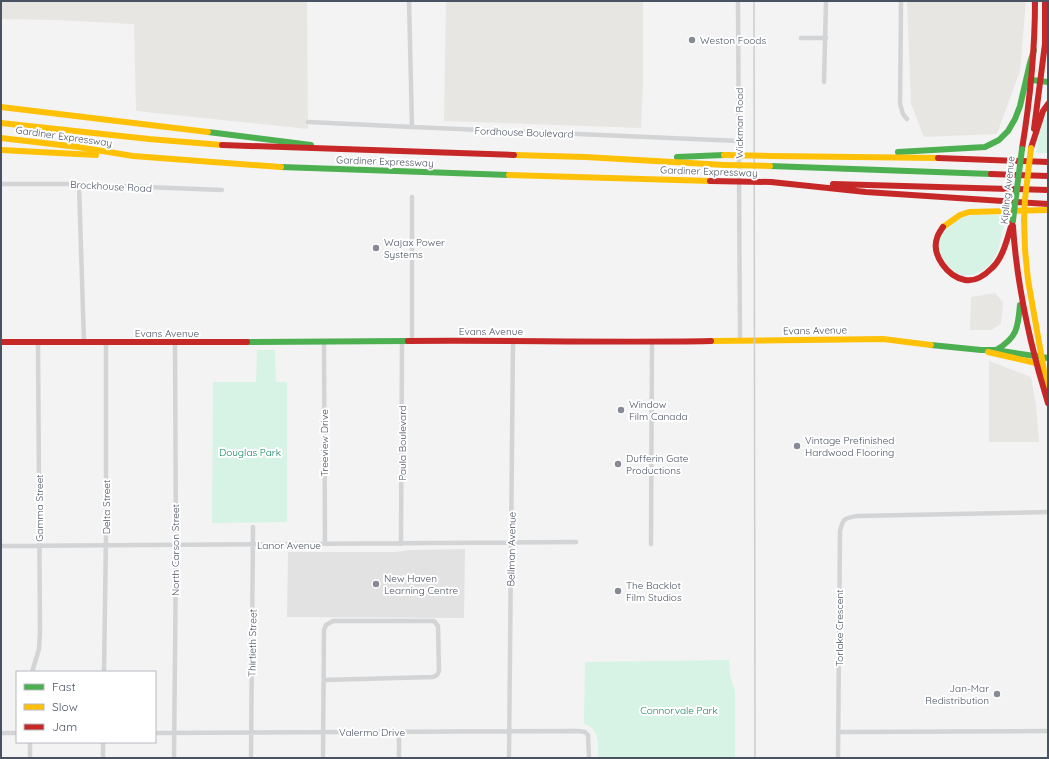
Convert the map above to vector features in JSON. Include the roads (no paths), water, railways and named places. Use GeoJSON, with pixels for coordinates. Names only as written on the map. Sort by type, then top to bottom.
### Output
{"type":"FeatureCollection","features":[{"type":"Feature","properties":{"kind":"main road","name":"Kipling Avenue"},"geometry":{"type":"LineString","coordinates":[[1035,1],[1032,80],[1012,220],[1015,263],[1021,300],[1036,363],[1048,403]]}},
{"type":"Feature","properties":{"kind":"main road","name":"Kipling Avenue"},"geometry":{"type":"LineString","coordinates":[[1045,1],[1045,82],[1032,148],[1025,199],[1024,243],[1029,288],[1045,357],[1048,393]]}},
{"type":"Feature","properties":{"kind":"main road"},"geometry":{"type":"LineString","coordinates":[[852,155],[970,148],[985,146],[998,141],[1011,128],[1015,120],[1023,93],[1029,62],[1034,50]]}},
{"type":"Feature","properties":{"kind":"main road"},"geometry":{"type":"LineString","coordinates":[[1032,80],[1045,82]]}},
{"type":"Feature","properties":{"kind":"main road"},"geometry":{"type":"LineString","coordinates":[[1032,148],[1043,111],[1048,104]]}},
{"type":"Feature","properties":{"kind":"main road"},"geometry":{"type":"LineString","coordinates":[[1,107],[279,140],[323,148]]}},
{"type":"Feature","properties":{"kind":"main road","name":"Gardiner Expressway"},"geometry":{"type":"LineString","coordinates":[[1,123],[171,142],[302,149],[323,148],[646,160],[725,165],[1048,176]]}},
{"type":"Feature","properties":{"kind":"main road","name":"Gardiner Expressway"},"geometry":{"type":"LineString","coordinates":[[1,138],[78,147],[133,156],[270,167],[1048,190]]}},
{"type":"Feature","properties":{"kind":"main road"},"geometry":{"type":"LineString","coordinates":[[1,150],[133,156]]}},
{"type":"Feature","properties":{"kind":"main road","name":"Gardiner Expressway"},"geometry":{"type":"LineString","coordinates":[[646,160],[724,155],[852,155],[1046,162]]}},
{"type":"Feature","properties":{"kind":"main road","name":"Gardiner Expressway"},"geometry":{"type":"LineString","coordinates":[[770,182],[866,192],[1048,204]]}},
{"type":"Feature","properties":{"kind":"main road"},"geometry":{"type":"LineString","coordinates":[[1012,220],[1002,254],[989,273],[976,279],[960,279],[951,275],[941,264],[936,254],[936,240],[944,225],[961,214],[978,212],[1048,210]]}},
{"type":"Feature","properties":{"kind":"main road"},"geometry":{"type":"LineString","coordinates":[[995,350],[1014,336],[1018,329],[1021,300]]}},
{"type":"Feature","properties":{"kind":"main road","name":"Evans Avenue"},"geometry":{"type":"LineString","coordinates":[[1,342],[412,342],[513,340],[652,342],[883,339],[981,350],[995,350],[1045,357]]}},
{"type":"Feature","properties":{"kind":"main road","name":"Evans Avenue"},"geometry":{"type":"LineString","coordinates":[[981,350],[1046,365]]}},
{"type":"Feature","properties":{"kind":"street"},"geometry":{"type":"LineString","coordinates":[[409,1],[412,127]]}},
{"type":"Feature","properties":{"kind":"street","name":"Wickman Road"},"geometry":{"type":"LineString","coordinates":[[738,1],[740,340]]}},
{"type":"Feature","properties":{"kind":"street"},"geometry":{"type":"LineString","coordinates":[[824,82],[826,1]]}},
{"type":"Feature","properties":{"kind":"street"},"geometry":{"type":"LineString","coordinates":[[901,1],[900,104],[907,119]]}},
{"type":"Feature","properties":{"kind":"street"},"geometry":{"type":"LineString","coordinates":[[801,38],[826,38]]}},
{"type":"Feature","properties":{"kind":"street","name":"Fordhouse Boulevard"},"geometry":{"type":"LineString","coordinates":[[308,122],[740,140]]}},
{"type":"Feature","properties":{"kind":"street","name":"Brockhouse Road"},"geometry":{"type":"LineString","coordinates":[[1,184],[222,190]]}},
{"type":"Feature","properties":{"kind":"street"},"geometry":{"type":"LineString","coordinates":[[79,185],[84,342]]}},
{"type":"Feature","properties":{"kind":"street"},"geometry":{"type":"LineString","coordinates":[[412,197],[412,342]]}},
{"type":"Feature","properties":{"kind":"street","name":"Bellman Avenue"},"geometry":{"type":"LineString","coordinates":[[509,758],[513,340]]}},
{"type":"Feature","properties":{"kind":"street","name":"Paula Boulevard"},"geometry":{"type":"LineString","coordinates":[[401,544],[402,341]]}},
{"type":"Feature","properties":{"kind":"street","name":"Gamma Street"},"geometry":{"type":"LineString","coordinates":[[32,671],[39,649],[40,632],[38,342]]}},
{"type":"Feature","properties":{"kind":"street","name":"North Carson Street"},"geometry":{"type":"LineString","coordinates":[[174,758],[175,342]]}},
{"type":"Feature","properties":{"kind":"street","name":"Treeview Drive"},"geometry":{"type":"LineString","coordinates":[[324,342],[325,544]]}},
{"type":"Feature","properties":{"kind":"street"},"geometry":{"type":"LineString","coordinates":[[651,544],[652,342]]}},
{"type":"Feature","properties":{"kind":"street","name":"Delta Street"},"geometry":{"type":"LineString","coordinates":[[104,671],[106,544],[106,343]]}},
{"type":"Feature","properties":{"kind":"street","name":"Torlake Crescent"},"geometry":{"type":"LineString","coordinates":[[839,732],[840,531],[842,522],[846,518],[857,516],[1048,512]]}},
{"type":"Feature","properties":{"kind":"street","name":"Thirtieth Street"},"geometry":{"type":"LineString","coordinates":[[251,758],[253,527]]}},
{"type":"Feature","properties":{"kind":"street","name":"Lanor Avenue"},"geometry":{"type":"LineString","coordinates":[[1,546],[106,544],[253,545],[576,542]]}},
{"type":"Feature","properties":{"kind":"street"},"geometry":{"type":"LineString","coordinates":[[323,758],[324,630],[326,625],[332,621],[431,621],[438,626],[439,671],[437,675],[433,677],[324,680]]}},
{"type":"Feature","properties":{"kind":"street","name":"Valermo Drive"},"geometry":{"type":"LineString","coordinates":[[156,733],[578,731],[585,732],[588,735],[590,758]]}},
{"type":"Feature","properties":{"kind":"street"},"geometry":{"type":"LineString","coordinates":[[838,758],[839,732],[1048,731]]}},
{"type":"Feature","properties":{"kind":"street"},"geometry":{"type":"LineString","coordinates":[[399,732],[399,758]]}},
{"type":"Feature","properties":{"kind":"street"},"geometry":{"type":"LineString","coordinates":[[1,733],[16,733]]}},
{"type":"Feature","properties":{"kind":"street"},"geometry":{"type":"LineString","coordinates":[[30,743],[30,758]]}},
{"type":"Feature","properties":{"kind":"street"},"geometry":{"type":"LineString","coordinates":[[103,743],[103,758]]}},
{"type":"Feature","properties":{"kind":"railway"},"geometry":{"type":"LineString","coordinates":[[754,1],[755,758]]}},
{"type":"Feature","properties":{"kind":"place","name":"Weston Foods"},"geometry":{"type":"Point","coordinates":[692,40]}},
{"type":"Feature","properties":{"kind":"place","name":"Wajax Power Systems"},"geometry":{"type":"Point","coordinates":[376,248]}},
{"type":"Feature","properties":{"kind":"place","name":"Window Film Canada"},"geometry":{"type":"Point","coordinates":[621,410]}},
{"type":"Feature","properties":{"kind":"place","name":"Vintage Prefinished Hardwood Flooring"},"geometry":{"type":"Point","coordinates":[797,446]}},
{"type":"Feature","properties":{"kind":"place","name":"Dufferin Gate Productions"},"geometry":{"type":"Point","coordinates":[618,464]}},
{"type":"Feature","properties":{"kind":"place","name":"New Haven Learning Centre"},"geometry":{"type":"Point","coordinates":[376,584]}},
{"type":"Feature","properties":{"kind":"place","name":"The Backlot Film Studios"},"geometry":{"type":"Point","coordinates":[618,591]}},
{"type":"Feature","properties":{"kind":"place","name":"Jan-Mar Redistribution"},"geometry":{"type":"Point","coordinates":[997,694]}},
{"type":"Feature","properties":{"kind":"park label","name":"Douglas Park"},"geometry":{"type":"Point","coordinates":[250,452]}},
{"type":"Feature","properties":{"kind":"park label","name":"Connorvale Park"},"geometry":{"type":"Point","coordinates":[679,710]}}]}
